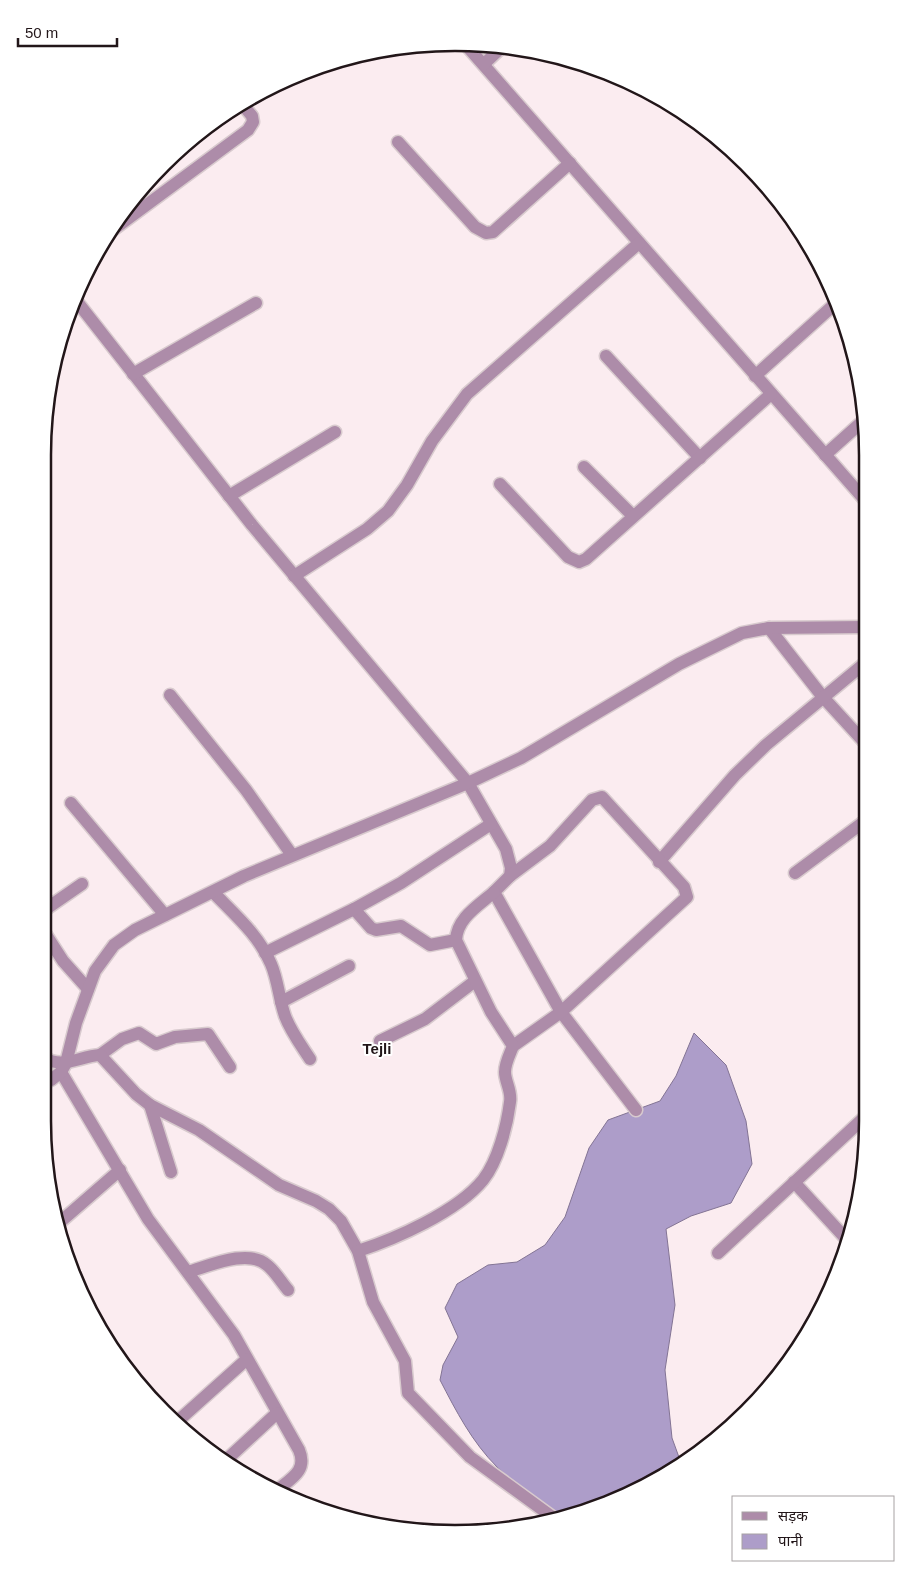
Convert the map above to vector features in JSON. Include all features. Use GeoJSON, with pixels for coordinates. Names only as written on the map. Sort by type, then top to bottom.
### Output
{"type":"FeatureCollection","features":[{"type":"Feature","properties":{"kind":"street"},"geometry":{"type":"LineString","coordinates":[[472,52],[859,493]]}},
{"type":"Feature","properties":{"kind":"street"},"geometry":{"type":"LineString","coordinates":[[484,64],[495,54]]}},
{"type":"Feature","properties":{"kind":"street"},"geometry":{"type":"LineString","coordinates":[[132,213],[248,130],[253,122],[252,116],[246,109]]}},
{"type":"Feature","properties":{"kind":"street"},"geometry":{"type":"LineString","coordinates":[[398,142],[475,226],[486,233],[493,232],[570,163]]}},
{"type":"Feature","properties":{"kind":"street"},"geometry":{"type":"LineString","coordinates":[[294,576],[368,529],[388,511],[407,485],[432,441],[467,394],[639,243]]}},
{"type":"Feature","properties":{"kind":"street"},"geometry":{"type":"LineString","coordinates":[[133,374],[256,303]]}},
{"type":"Feature","properties":{"kind":"street"},"geometry":{"type":"LineString","coordinates":[[80,305],[294,576],[468,783],[510,860],[510,876]]}},
{"type":"Feature","properties":{"kind":"street"},"geometry":{"type":"LineString","coordinates":[[755,376],[831,308]]}},
{"type":"Feature","properties":{"kind":"street"},"geometry":{"type":"LineString","coordinates":[[606,356],[700,458]]}},
{"type":"Feature","properties":{"kind":"street"},"geometry":{"type":"LineString","coordinates":[[500,484],[574,561],[586,560],[771,394]]}},
{"type":"Feature","properties":{"kind":"street"},"geometry":{"type":"LineString","coordinates":[[825,455],[858,426]]}},
{"type":"Feature","properties":{"kind":"street"},"geometry":{"type":"LineString","coordinates":[[229,496],[334,432]]}},
{"type":"Feature","properties":{"kind":"street"},"geometry":{"type":"LineString","coordinates":[[584,467],[633,516]]}},
{"type":"Feature","properties":{"kind":"street"},"geometry":{"type":"LineString","coordinates":[[64,1068],[76,1023],[95,971],[114,945],[135,930],[244,876],[468,783],[520,758],[679,664],[742,633],[769,628],[859,627]]}},
{"type":"Feature","properties":{"kind":"street"},"geometry":{"type":"LineString","coordinates":[[769,628],[822,696],[859,736]]}},
{"type":"Feature","properties":{"kind":"street"},"geometry":{"type":"LineString","coordinates":[[659,862],[735,775],[822,696],[859,668]]}},
{"type":"Feature","properties":{"kind":"street"},"geometry":{"type":"LineString","coordinates":[[170,695],[240,782],[292,855]]}},
{"type":"Feature","properties":{"kind":"street"},"geometry":{"type":"LineString","coordinates":[[358,1251],[414,1229],[471,1192],[484,1179],[493,1161],[510,1102],[510,1091],[505,1072],[513,1046],[561,1012],[687,898],[684,887],[659,862],[607,801],[596,798],[550,846],[510,876],[463,919],[457,929],[456,940],[476,981],[513,1046]]}},
{"type":"Feature","properties":{"kind":"street"},"geometry":{"type":"LineString","coordinates":[[71,803],[165,915]]}},
{"type":"Feature","properties":{"kind":"street"},"geometry":{"type":"LineString","coordinates":[[265,953],[354,909],[401,883],[492,824]]}},
{"type":"Feature","properties":{"kind":"street"},"geometry":{"type":"LineString","coordinates":[[795,873],[859,826]]}},
{"type":"Feature","properties":{"kind":"street"},"geometry":{"type":"LineString","coordinates":[[51,905],[82,884]]}},
{"type":"Feature","properties":{"kind":"street"},"geometry":{"type":"LineString","coordinates":[[213,892],[242,922],[265,953],[278,982],[281,1002],[290,1028],[310,1059]]}},
{"type":"Feature","properties":{"kind":"street"},"geometry":{"type":"LineString","coordinates":[[494,892],[561,1012],[636,1110]]}},
{"type":"Feature","properties":{"kind":"street"},"geometry":{"type":"LineString","coordinates":[[354,909],[371,928],[376,930],[401,926],[430,945],[456,940]]}},
{"type":"Feature","properties":{"kind":"street"},"geometry":{"type":"LineString","coordinates":[[51,942],[63,961],[88,989]]}},
{"type":"Feature","properties":{"kind":"street"},"geometry":{"type":"LineString","coordinates":[[281,1002],[349,966]]}},
{"type":"Feature","properties":{"kind":"street"},"geometry":{"type":"LineString","coordinates":[[380,1041],[425,1019],[476,981]]}},
{"type":"Feature","properties":{"kind":"street"},"geometry":{"type":"LineString","coordinates":[[51,1080],[64,1068],[100,1054],[122,1039],[139,1033],[156,1044],[175,1037],[208,1034],[213,1038],[230,1067]]}},
{"type":"Feature","properties":{"kind":"street"},"geometry":{"type":"LineString","coordinates":[[100,1054],[136,1094],[150,1105],[199,1130],[279,1185],[328,1209],[341,1221],[358,1251],[373,1302],[405,1361],[406,1388],[408,1393],[470,1458],[548,1514]]}},
{"type":"Feature","properties":{"kind":"street"},"geometry":{"type":"LineString","coordinates":[[51,1061],[64,1068],[148,1219],[234,1334],[303,1460],[302,1468],[282,1486]]}},
{"type":"Feature","properties":{"kind":"street"},"geometry":{"type":"LineString","coordinates":[[150,1105],[171,1172]]}},
{"type":"Feature","properties":{"kind":"street"},"geometry":{"type":"LineString","coordinates":[[718,1253],[859,1122]]}},
{"type":"Feature","properties":{"kind":"street"},"geometry":{"type":"LineString","coordinates":[[64,1219],[120,1170]]}},
{"type":"Feature","properties":{"kind":"street"},"geometry":{"type":"LineString","coordinates":[[794,1182],[842,1235]]}},
{"type":"Feature","properties":{"kind":"street"},"geometry":{"type":"LineString","coordinates":[[188,1272],[232,1259],[260,1259],[268,1265],[288,1290]]}},
{"type":"Feature","properties":{"kind":"street"},"geometry":{"type":"LineString","coordinates":[[181,1417],[247,1359]]}},
{"type":"Feature","properties":{"kind":"street"},"geometry":{"type":"LineString","coordinates":[[230,1456],[277,1413]]}},
{"type":"Feature","properties":{"kind":"water"},"geometry":{"type":"Polygon","coordinates":[[[694,1033],[726,1065],[746,1121],[752,1164],[731,1203],[691,1216],[666,1229],[675,1305],[665,1370],[672,1438],[679,1457],[657,1471],[610,1494],[554,1512],[497,1467],[472,1437],[452,1403],[440,1380],[443,1365],[458,1337],[445,1308],[457,1284],[488,1265],[517,1262],[545,1245],[565,1217],[589,1148],[608,1120],[660,1101],[676,1076],[694,1033]]]}},
{"type":"Feature","properties":{"kind":"district","name":"Tejli"},"geometry":{"type":"Point","coordinates":[377,1049]}}]}
